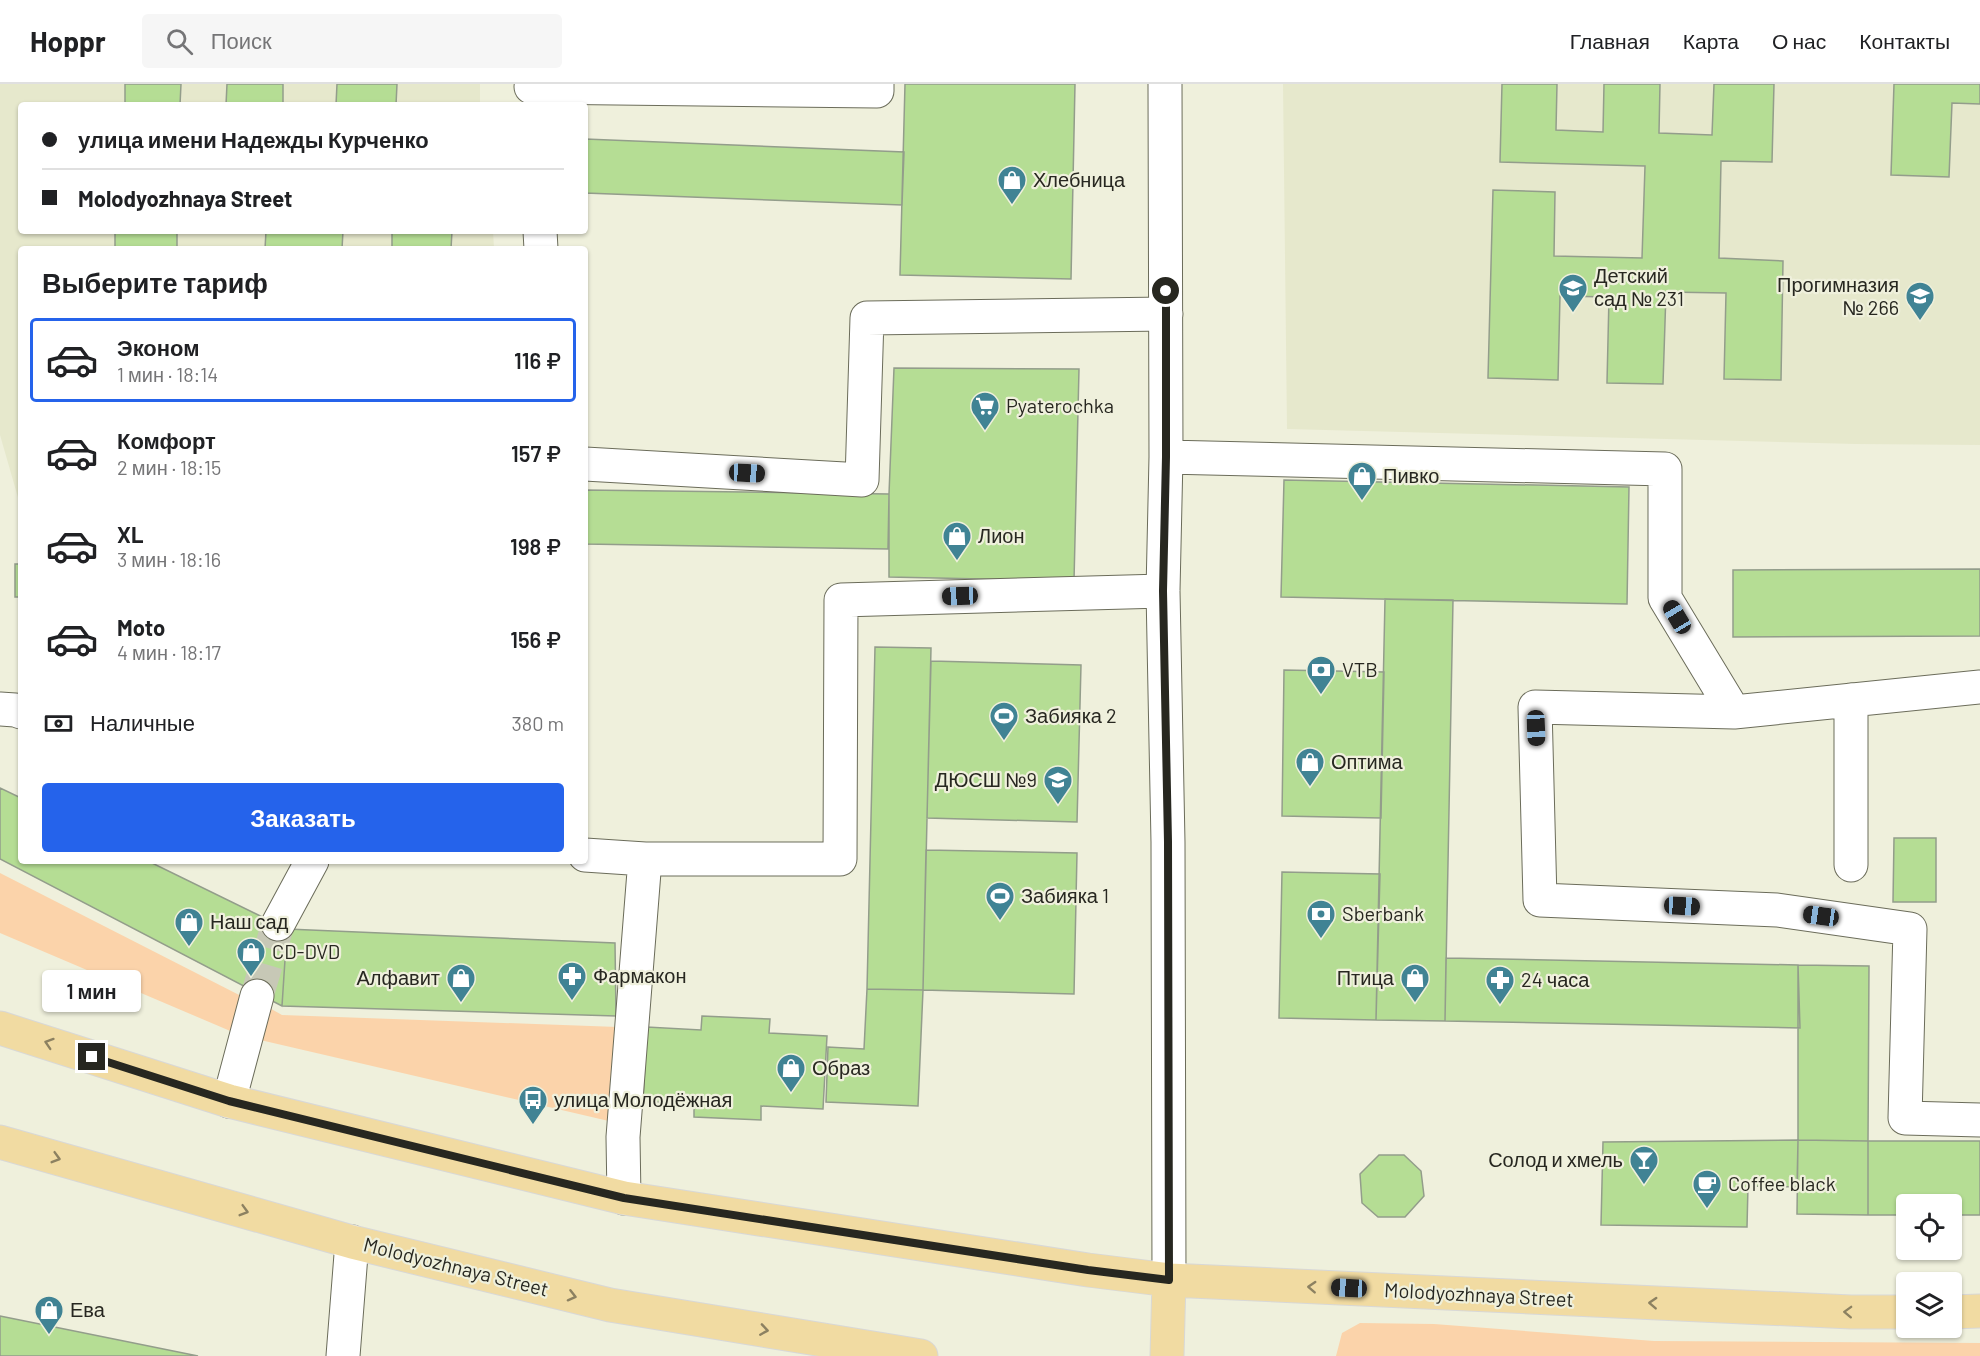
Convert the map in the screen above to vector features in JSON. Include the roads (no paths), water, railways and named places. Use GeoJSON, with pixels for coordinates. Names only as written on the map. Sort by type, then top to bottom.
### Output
{"type":"FeatureCollection","features":[{"type":"Feature","properties":{"kind":"main road","name":"Molodyozhnaya Street"},"geometry":{"type":"LineString","coordinates":[[0,1028],[229,1101],[624,1198],[1088,1270],[1169,1280],[1896,1312]]}},
{"type":"Feature","properties":{"kind":"main road","name":"Molodyozhnaya Street"},"geometry":{"type":"LineString","coordinates":[[0,1142],[352,1242],[610,1305],[921,1356]]}},
{"type":"Feature","properties":{"kind":"main road"},"geometry":{"type":"LineString","coordinates":[[1167,1356],[1169,1280]]}},
{"type":"Feature","properties":{"kind":"main road"},"geometry":{"type":"LineString","coordinates":[[1962,1312],[1980,1311]]}},
{"type":"Feature","properties":{"kind":"street"},"geometry":{"type":"LineString","coordinates":[[532,92],[877,92],[877,84]]}},
{"type":"Feature","properties":{"kind":"street"},"geometry":{"type":"LineString","coordinates":[[1165,84],[1166,457],[1163,591],[1168,842],[1169,1280]]}},
{"type":"Feature","properties":{"kind":"street"},"geometry":{"type":"LineString","coordinates":[[588,465],[862,480],[867,318],[1166,314]]}},
{"type":"Feature","properties":{"kind":"street"},"geometry":{"type":"LineString","coordinates":[[1166,457],[1665,469],[1665,598],[1734,712]]}},
{"type":"Feature","properties":{"kind":"street"},"geometry":{"type":"LineString","coordinates":[[588,855],[645,859],[840,859],[841,600],[1163,591]]}},
{"type":"Feature","properties":{"kind":"street"},"geometry":{"type":"LineString","coordinates":[[1980,687],[1734,712],[1535,707],[1540,900],[1777,910],[1910,929],[1905,1118],[1980,1120]]}},
{"type":"Feature","properties":{"kind":"street"},"geometry":{"type":"LineString","coordinates":[[1851,700],[1851,865]]}},
{"type":"Feature","properties":{"kind":"street"},"geometry":{"type":"LineString","coordinates":[[0,710],[18,711]]}},
{"type":"Feature","properties":{"kind":"street"},"geometry":{"type":"LineString","coordinates":[[624,1198],[624,1137],[645,859]]}},
{"type":"Feature","properties":{"kind":"street"},"geometry":{"type":"LineString","coordinates":[[278,924],[310,864]]}},
{"type":"Feature","properties":{"kind":"street"},"geometry":{"type":"LineString","coordinates":[[229,1101],[258,996]]}},
{"type":"Feature","properties":{"kind":"street"},"geometry":{"type":"LineString","coordinates":[[343,1356],[352,1242]]}},
{"type":"Feature","properties":{"kind":"tunnel"},"geometry":{"type":"LineString","coordinates":[[257,996],[278,924]]}},
{"type":"Feature","properties":{"kind":"place","name":"Хлебница"},"geometry":{"type":"Point","coordinates":[1012,206]}},
{"type":"Feature","properties":{"kind":"place","name":"Детский сад № 231"},"geometry":{"type":"Point","coordinates":[1573,314]}},
{"type":"Feature","properties":{"kind":"place","name":"Прогимназия № 266"},"geometry":{"type":"Point","coordinates":[1920,322]}},
{"type":"Feature","properties":{"kind":"place","name":"Pyaterochka"},"geometry":{"type":"Point","coordinates":[985,432]}},
{"type":"Feature","properties":{"kind":"place","name":"Пивко"},"geometry":{"type":"Point","coordinates":[1362,502]}},
{"type":"Feature","properties":{"kind":"place","name":"Лион"},"geometry":{"type":"Point","coordinates":[957,562]}},
{"type":"Feature","properties":{"kind":"place","name":"VTB"},"geometry":{"type":"Point","coordinates":[1321,696]}},
{"type":"Feature","properties":{"kind":"place","name":"Забияка 2"},"geometry":{"type":"Point","coordinates":[1004,742]}},
{"type":"Feature","properties":{"kind":"place","name":"Оптима"},"geometry":{"type":"Point","coordinates":[1310,788]}},
{"type":"Feature","properties":{"kind":"place","name":"ДЮСШ №9"},"geometry":{"type":"Point","coordinates":[1058,806]}},
{"type":"Feature","properties":{"kind":"place","name":"Забияка 1"},"geometry":{"type":"Point","coordinates":[1000,922]}},
{"type":"Feature","properties":{"kind":"place","name":"Sberbank"},"geometry":{"type":"Point","coordinates":[1321,940]}},
{"type":"Feature","properties":{"kind":"place","name":"Наш сад"},"geometry":{"type":"Point","coordinates":[189,948]}},
{"type":"Feature","properties":{"kind":"place","name":"CD-DVD"},"geometry":{"type":"Point","coordinates":[251,978]}},
{"type":"Feature","properties":{"kind":"place","name":"Фармакон"},"geometry":{"type":"Point","coordinates":[572,1002]}},
{"type":"Feature","properties":{"kind":"place","name":"Алфавит"},"geometry":{"type":"Point","coordinates":[461,1004]}},
{"type":"Feature","properties":{"kind":"place","name":"Птица"},"geometry":{"type":"Point","coordinates":[1415,1004]}},
{"type":"Feature","properties":{"kind":"place","name":"24 часа"},"geometry":{"type":"Point","coordinates":[1500,1006]}},
{"type":"Feature","properties":{"kind":"place","name":"Образ"},"geometry":{"type":"Point","coordinates":[791,1094]}},
{"type":"Feature","properties":{"kind":"place","name":"улица Молодёжная"},"geometry":{"type":"Point","coordinates":[533,1126]}},
{"type":"Feature","properties":{"kind":"place","name":"Солод и хмель"},"geometry":{"type":"Point","coordinates":[1644,1186]}},
{"type":"Feature","properties":{"kind":"place","name":"Coffee black"},"geometry":{"type":"Point","coordinates":[1707,1210]}},
{"type":"Feature","properties":{"kind":"place","name":"Ева"},"geometry":{"type":"Point","coordinates":[49,1336]}}]}
